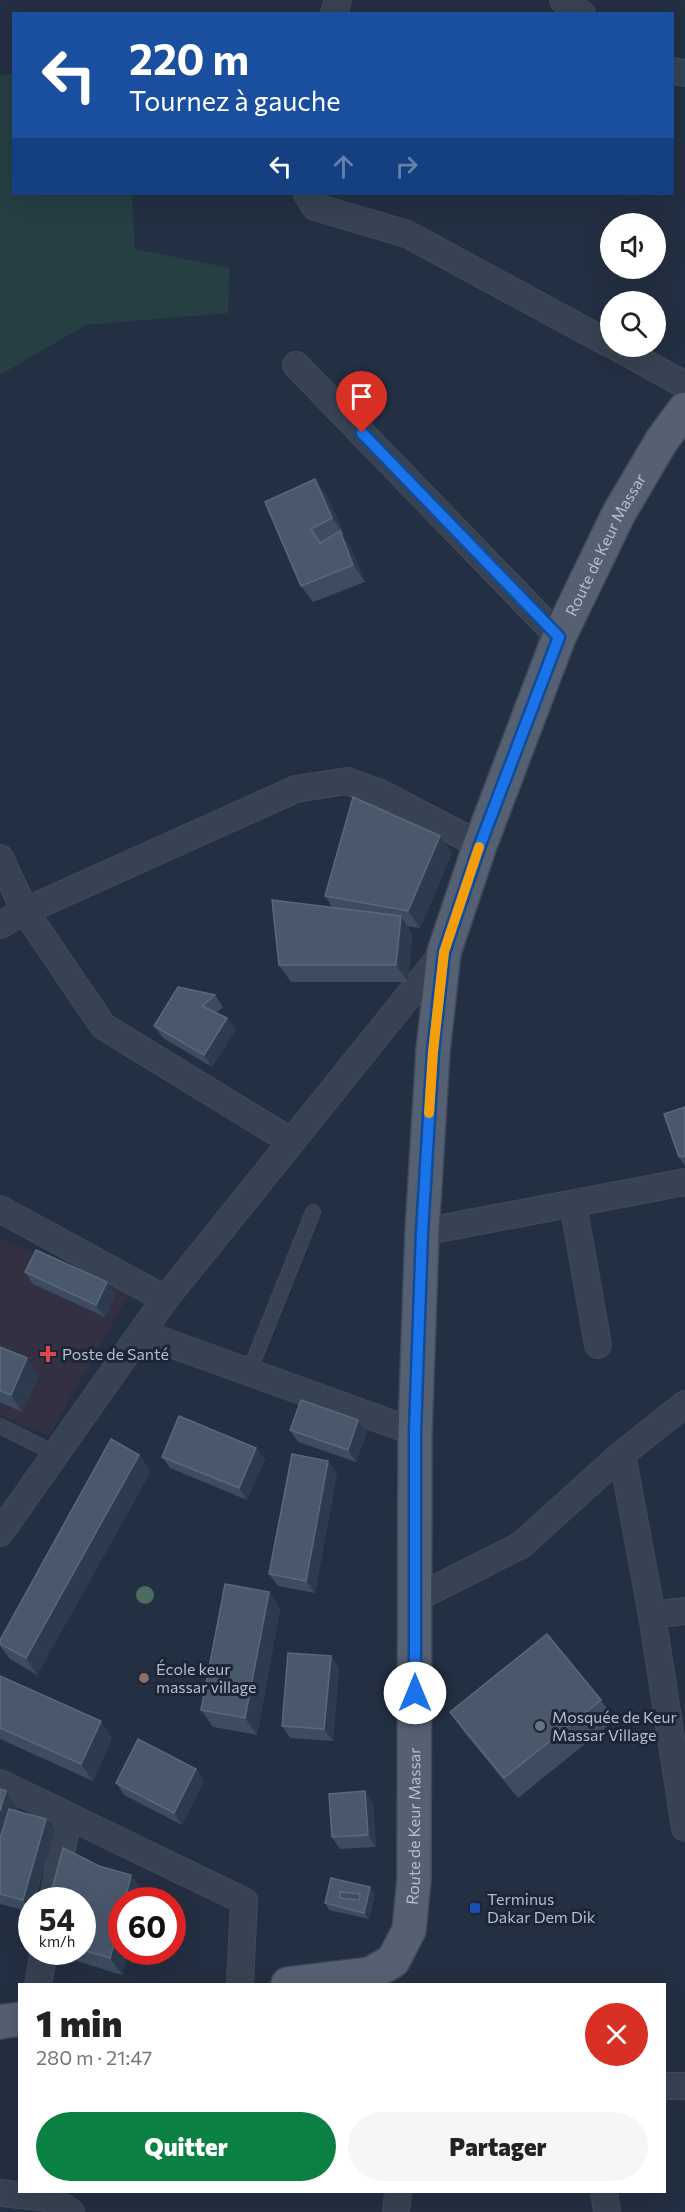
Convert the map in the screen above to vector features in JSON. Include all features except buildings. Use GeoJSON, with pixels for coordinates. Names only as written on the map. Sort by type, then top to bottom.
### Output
{"type":"FeatureCollection","features":[{"type":"Feature","properties":{"kind":"main road","name":"Route de Keur Massar"},"geometry":{"type":"LineString","coordinates":[[305,1983],[372,1979],[393,1961],[409,1930],[414,1880],[415,1432],[422,1232],[433,1052],[444,952],[480,845],[559,637],[619,513],[662,440],[685,409]]}},
{"type":"Feature","properties":{"kind":"street"},"geometry":{"type":"LineString","coordinates":[[563,0],[579,12]]}},
{"type":"Feature","properties":{"kind":"street"},"geometry":{"type":"LineString","coordinates":[[308,195],[315,207],[407,234],[600,339]]}},
{"type":"Feature","properties":{"kind":"street"},"geometry":{"type":"LineString","coordinates":[[635,357],[685,384]]}},
{"type":"Feature","properties":{"kind":"street"},"geometry":{"type":"LineString","coordinates":[[296,365],[559,637]]}},
{"type":"Feature","properties":{"kind":"street"},"geometry":{"type":"LineString","coordinates":[[0,925],[25,911],[296,789],[326,784],[346,782],[380,793],[480,845]]}},
{"type":"Feature","properties":{"kind":"street"},"geometry":{"type":"LineString","coordinates":[[0,858],[25,911],[103,1026],[292,1142]]}},
{"type":"Feature","properties":{"kind":"street"},"geometry":{"type":"LineString","coordinates":[[0,1533],[165,1299],[444,952]]}},
{"type":"Feature","properties":{"kind":"street"},"geometry":{"type":"LineString","coordinates":[[422,1232],[685,1182]]}},
{"type":"Feature","properties":{"kind":"street"},"geometry":{"type":"LineString","coordinates":[[573,1204],[598,1345]]}},
{"type":"Feature","properties":{"kind":"street"},"geometry":{"type":"LineString","coordinates":[[0,1209],[165,1299]]}},
{"type":"Feature","properties":{"kind":"street"},"geometry":{"type":"LineString","coordinates":[[141,1333],[415,1432]]}},
{"type":"Feature","properties":{"kind":"street"},"geometry":{"type":"LineString","coordinates":[[415,1599],[521,1545],[622,1454],[685,1404]]}},
{"type":"Feature","properties":{"kind":"street"},"geometry":{"type":"LineString","coordinates":[[622,1454],[652,1616],[685,1828]]}},
{"type":"Feature","properties":{"kind":"street"},"geometry":{"type":"LineString","coordinates":[[652,1616],[685,1611]]}},
{"type":"Feature","properties":{"kind":"street"},"geometry":{"type":"LineString","coordinates":[[0,1782],[244,1901],[240,1983]]}},
{"type":"Feature","properties":{"kind":"street"},"geometry":{"type":"LineString","coordinates":[[55,1887],[68,1816]]}},
{"type":"Feature","properties":{"kind":"street"},"geometry":{"type":"LineString","coordinates":[[38,1983],[42,1965]]}},
{"type":"Feature","properties":{"kind":"street"},"geometry":{"type":"LineString","coordinates":[[666,2086],[685,2086]]}},
{"type":"Feature","properties":{"kind":"street"},"geometry":{"type":"LineString","coordinates":[[0,2193],[71,2212]]}},
{"type":"Feature","properties":{"kind":"street"},"geometry":{"type":"LineString","coordinates":[[396,2212],[398,2193]]}},
{"type":"Feature","properties":{"kind":"street"},"geometry":{"type":"LineString","coordinates":[[604,2193],[607,2212]]}},
{"type":"Feature","properties":{"kind":"lane"},"geometry":{"type":"LineString","coordinates":[[249,1372],[313,1212]]}},
{"type":"Feature","properties":{"kind":"lane"},"geometry":{"type":"LineString","coordinates":[[0,1426],[56,1454]]}},
{"type":"Feature","properties":{"kind":"shaded area","name":"Poste de Santé"},"geometry":{"type":"Polygon","coordinates":[[[0,1238],[130,1293],[49,1436],[0,1415],[0,1238]]]}},
{"type":"Feature","properties":{"kind":"green space"},"geometry":{"type":"Polygon","coordinates":[[[12,74],[12,195],[132,195],[135,249],[230,268],[228,313],[86,325],[0,375],[0,75],[12,74]]]}},
{"type":"Feature","properties":{"kind":"slow traffic"},"geometry":{"type":"LineString","coordinates":[[429,1113],[444,952],[479,847]]}},
{"type":"Feature","properties":{"kind":"place","name":"Poste de Santé"},"geometry":{"type":"Point","coordinates":[48,1354]}},
{"type":"Feature","properties":{"kind":"place","name":"École keur massar village"},"geometry":{"type":"Point","coordinates":[144,1678]}},
{"type":"Feature","properties":{"kind":"place","name":"Mosquée de Keur Massar Village"},"geometry":{"type":"Point","coordinates":[540,1726]}},
{"type":"Feature","properties":{"kind":"place","name":"Terminus Dakar Dem Dik"},"geometry":{"type":"Point","coordinates":[475,1908]}},
{"type":"Feature","properties":{"kind":"route"},"geometry":{"type":"LineString","coordinates":[[362,433],[559,637],[480,845],[444,952],[433,1052],[422,1232],[415,1432],[415,1693]]}}]}
